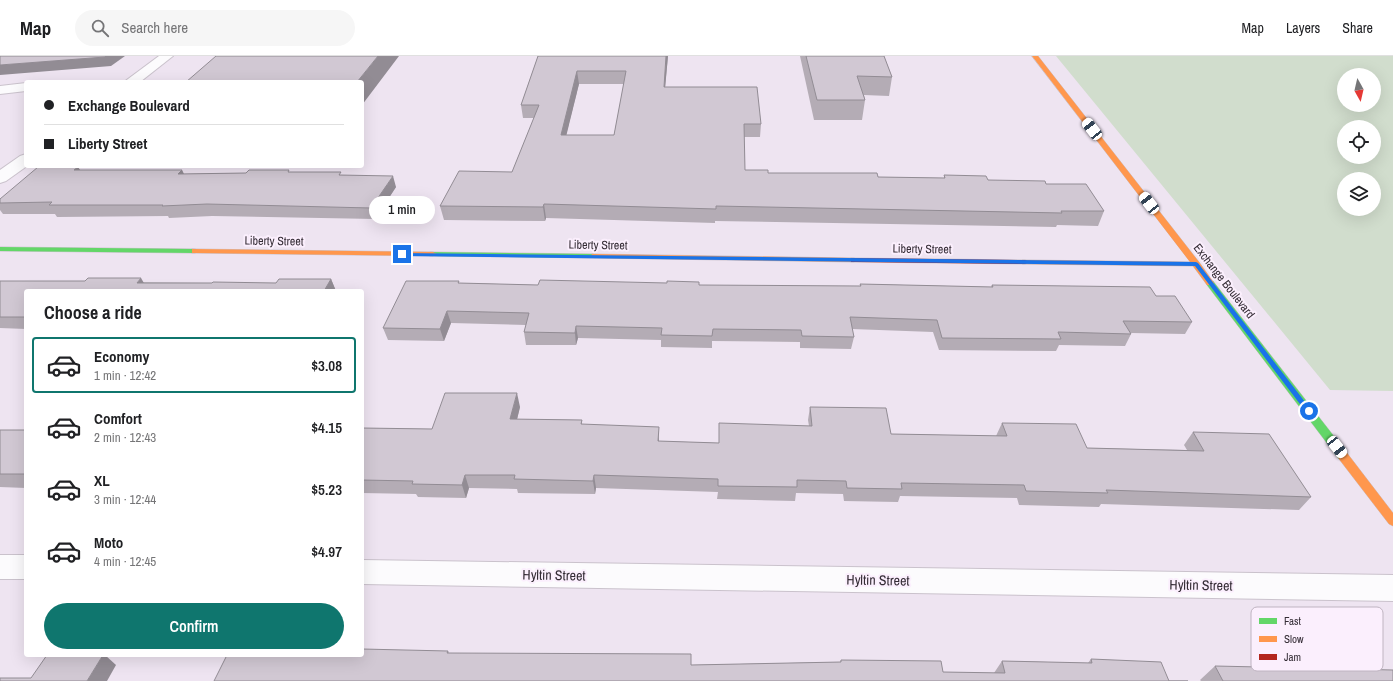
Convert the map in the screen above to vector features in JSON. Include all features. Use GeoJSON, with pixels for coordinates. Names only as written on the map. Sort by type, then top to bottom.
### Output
{"type":"FeatureCollection","features":[{"type":"Feature","properties":{"kind":"street"},"geometry":{"type":"LineString","coordinates":[[134,80],[167,56]]}},
{"type":"Feature","properties":{"kind":"street","name":"Exchange Boulevard"},"geometry":{"type":"LineString","coordinates":[[1035,56],[1393,521]]}},
{"type":"Feature","properties":{"kind":"street"},"geometry":{"type":"LineString","coordinates":[[0,90],[24,87]]}},
{"type":"Feature","properties":{"kind":"street"},"geometry":{"type":"LineString","coordinates":[[0,178],[24,160]]}},
{"type":"Feature","properties":{"kind":"street","name":"Liberty Street"},"geometry":{"type":"LineString","coordinates":[[0,249],[1196,264]]}},
{"type":"Feature","properties":{"kind":"street"},"geometry":{"type":"LineString","coordinates":[[0,567],[24,567]]}},
{"type":"Feature","properties":{"kind":"street","name":"Hyltin Street"},"geometry":{"type":"LineString","coordinates":[[364,572],[1393,588]]}},
{"type":"Feature","properties":{"kind":"green space"},"geometry":{"type":"Polygon","coordinates":[[[1056,56],[1393,56],[1393,391],[1330,390],[1056,56]]]}},
{"type":"Feature","properties":{"kind":"building"},"geometry":{"type":"Polygon","coordinates":[[[0,56],[106,56],[0,65],[0,56]]]}},
{"type":"Feature","properties":{"kind":"building"},"geometry":{"type":"Polygon","coordinates":[[[216,56],[378,56],[359,80],[188,80],[216,56]]]}},
{"type":"Feature","properties":{"kind":"building"},"geometry":{"type":"Polygon","coordinates":[[[538,56],[666,56],[664,87],[757,87],[761,124],[744,124],[745,170],[768,170],[768,173],[877,173],[878,177],[945,178],[944,175],[986,176],[988,180],[1045,181],[1046,184],[1086,184],[1104,211],[1061,211],[1062,213],[716,206],[716,209],[544,204],[543,207],[440,206],[459,171],[512,172],[539,105],[521,105],[538,56]],[[577,71],[561,135],[614,135],[626,71],[577,71]]]}},
{"type":"Feature","properties":{"kind":"building"},"geometry":{"type":"Polygon","coordinates":[[[806,56],[884,56],[892,77],[857,76],[865,100],[817,100],[806,56]]]}},
{"type":"Feature","properties":{"kind":"building"},"geometry":{"type":"Polygon","coordinates":[[[37,168],[77,168],[74,170],[182,170],[178,174],[246,173],[249,170],[289,170],[288,172],[341,172],[339,175],[393,176],[371,208],[207,204],[162,206],[163,205],[49,205],[52,202],[0,203],[0,199],[37,168]]]}},
{"type":"Feature","properties":{"kind":"building"},"geometry":{"type":"Polygon","coordinates":[[[88,278],[141,278],[137,283],[276,283],[279,279],[331,279],[325,289],[24,289],[24,317],[0,317],[0,281],[85,281],[88,278]]]}},
{"type":"Feature","properties":{"kind":"building"},"geometry":{"type":"Polygon","coordinates":[[[540,280],[667,283],[667,281],[699,282],[699,285],[861,286],[860,284],[993,287],[992,285],[1150,287],[1156,296],[1175,296],[1192,322],[1123,321],[1131,334],[1058,332],[1061,339],[942,338],[937,320],[850,317],[854,337],[802,336],[801,330],[713,329],[712,336],[661,335],[662,328],[576,326],[575,333],[524,332],[529,313],[447,311],[440,329],[383,328],[406,281],[459,281],[458,283],[538,285],[540,280]]]}},
{"type":"Feature","properties":{"kind":"building"},"geometry":{"type":"Polygon","coordinates":[[[445,393],[517,393],[510,419],[582,420],[581,424],[659,427],[658,441],[719,443],[719,423],[812,426],[810,407],[886,408],[891,434],[1007,436],[1002,423],[1076,424],[1087,448],[1204,451],[1193,432],[1269,434],[1311,497],[1106,490],[1108,493],[1026,491],[1024,485],[901,483],[902,489],[847,488],[846,481],[797,480],[797,487],[718,486],[718,479],[594,475],[593,481],[514,479],[515,475],[465,475],[462,485],[412,484],[413,481],[364,480],[364,428],[432,429],[445,393]]]}},
{"type":"Feature","properties":{"kind":"building"},"geometry":{"type":"Polygon","coordinates":[[[0,430],[24,430],[24,474],[0,474],[0,430]]]}},
{"type":"Feature","properties":{"kind":"building"},"geometry":{"type":"Polygon","coordinates":[[[364,649],[448,651],[447,653],[691,654],[691,665],[841,662],[841,660],[941,661],[943,672],[1005,673],[1002,661],[1092,663],[1091,659],[1161,662],[1169,681],[214,681],[226,657],[364,657],[364,649]]]}},
{"type":"Feature","properties":{"kind":"building"},"geometry":{"type":"Polygon","coordinates":[[[46,657],[102,657],[87,681],[0,681],[0,678],[31,678],[46,657]]]}},
{"type":"Feature","properties":{"kind":"building"},"geometry":{"type":"Polygon","coordinates":[[[1215,666],[1251,667],[1251,671],[1393,670],[1393,681],[1223,681],[1215,666]]]}},
{"type":"Feature","properties":{"kind":"traffic: fast"},"geometry":{"type":"LineString","coordinates":[[0,249],[195,251]]}},
{"type":"Feature","properties":{"kind":"traffic: fast"},"geometry":{"type":"LineString","coordinates":[[433,254],[595,256]]}},
{"type":"Feature","properties":{"kind":"traffic: fast"},"geometry":{"type":"LineString","coordinates":[[1210,283],[1343,456]]}},
{"type":"Feature","properties":{"kind":"traffic: slow"},"geometry":{"type":"LineString","coordinates":[[1035,56],[1210,283]]}},
{"type":"Feature","properties":{"kind":"traffic: slow"},"geometry":{"type":"LineString","coordinates":[[195,251],[433,254]]}},
{"type":"Feature","properties":{"kind":"traffic: slow"},"geometry":{"type":"LineString","coordinates":[[595,256],[854,260]]}},
{"type":"Feature","properties":{"kind":"traffic: slow"},"geometry":{"type":"LineString","coordinates":[[1025,262],[1196,264]]}},
{"type":"Feature","properties":{"kind":"traffic: slow"},"geometry":{"type":"LineString","coordinates":[[1343,456],[1393,521]]}},
{"type":"Feature","properties":{"kind":"traffic: jam"},"geometry":{"type":"LineString","coordinates":[[854,260],[1025,262]]}},
{"type":"Feature","properties":{"kind":"route"},"geometry":{"type":"LineString","coordinates":[[402,254],[1196,264],[1309,411]]}}]}
